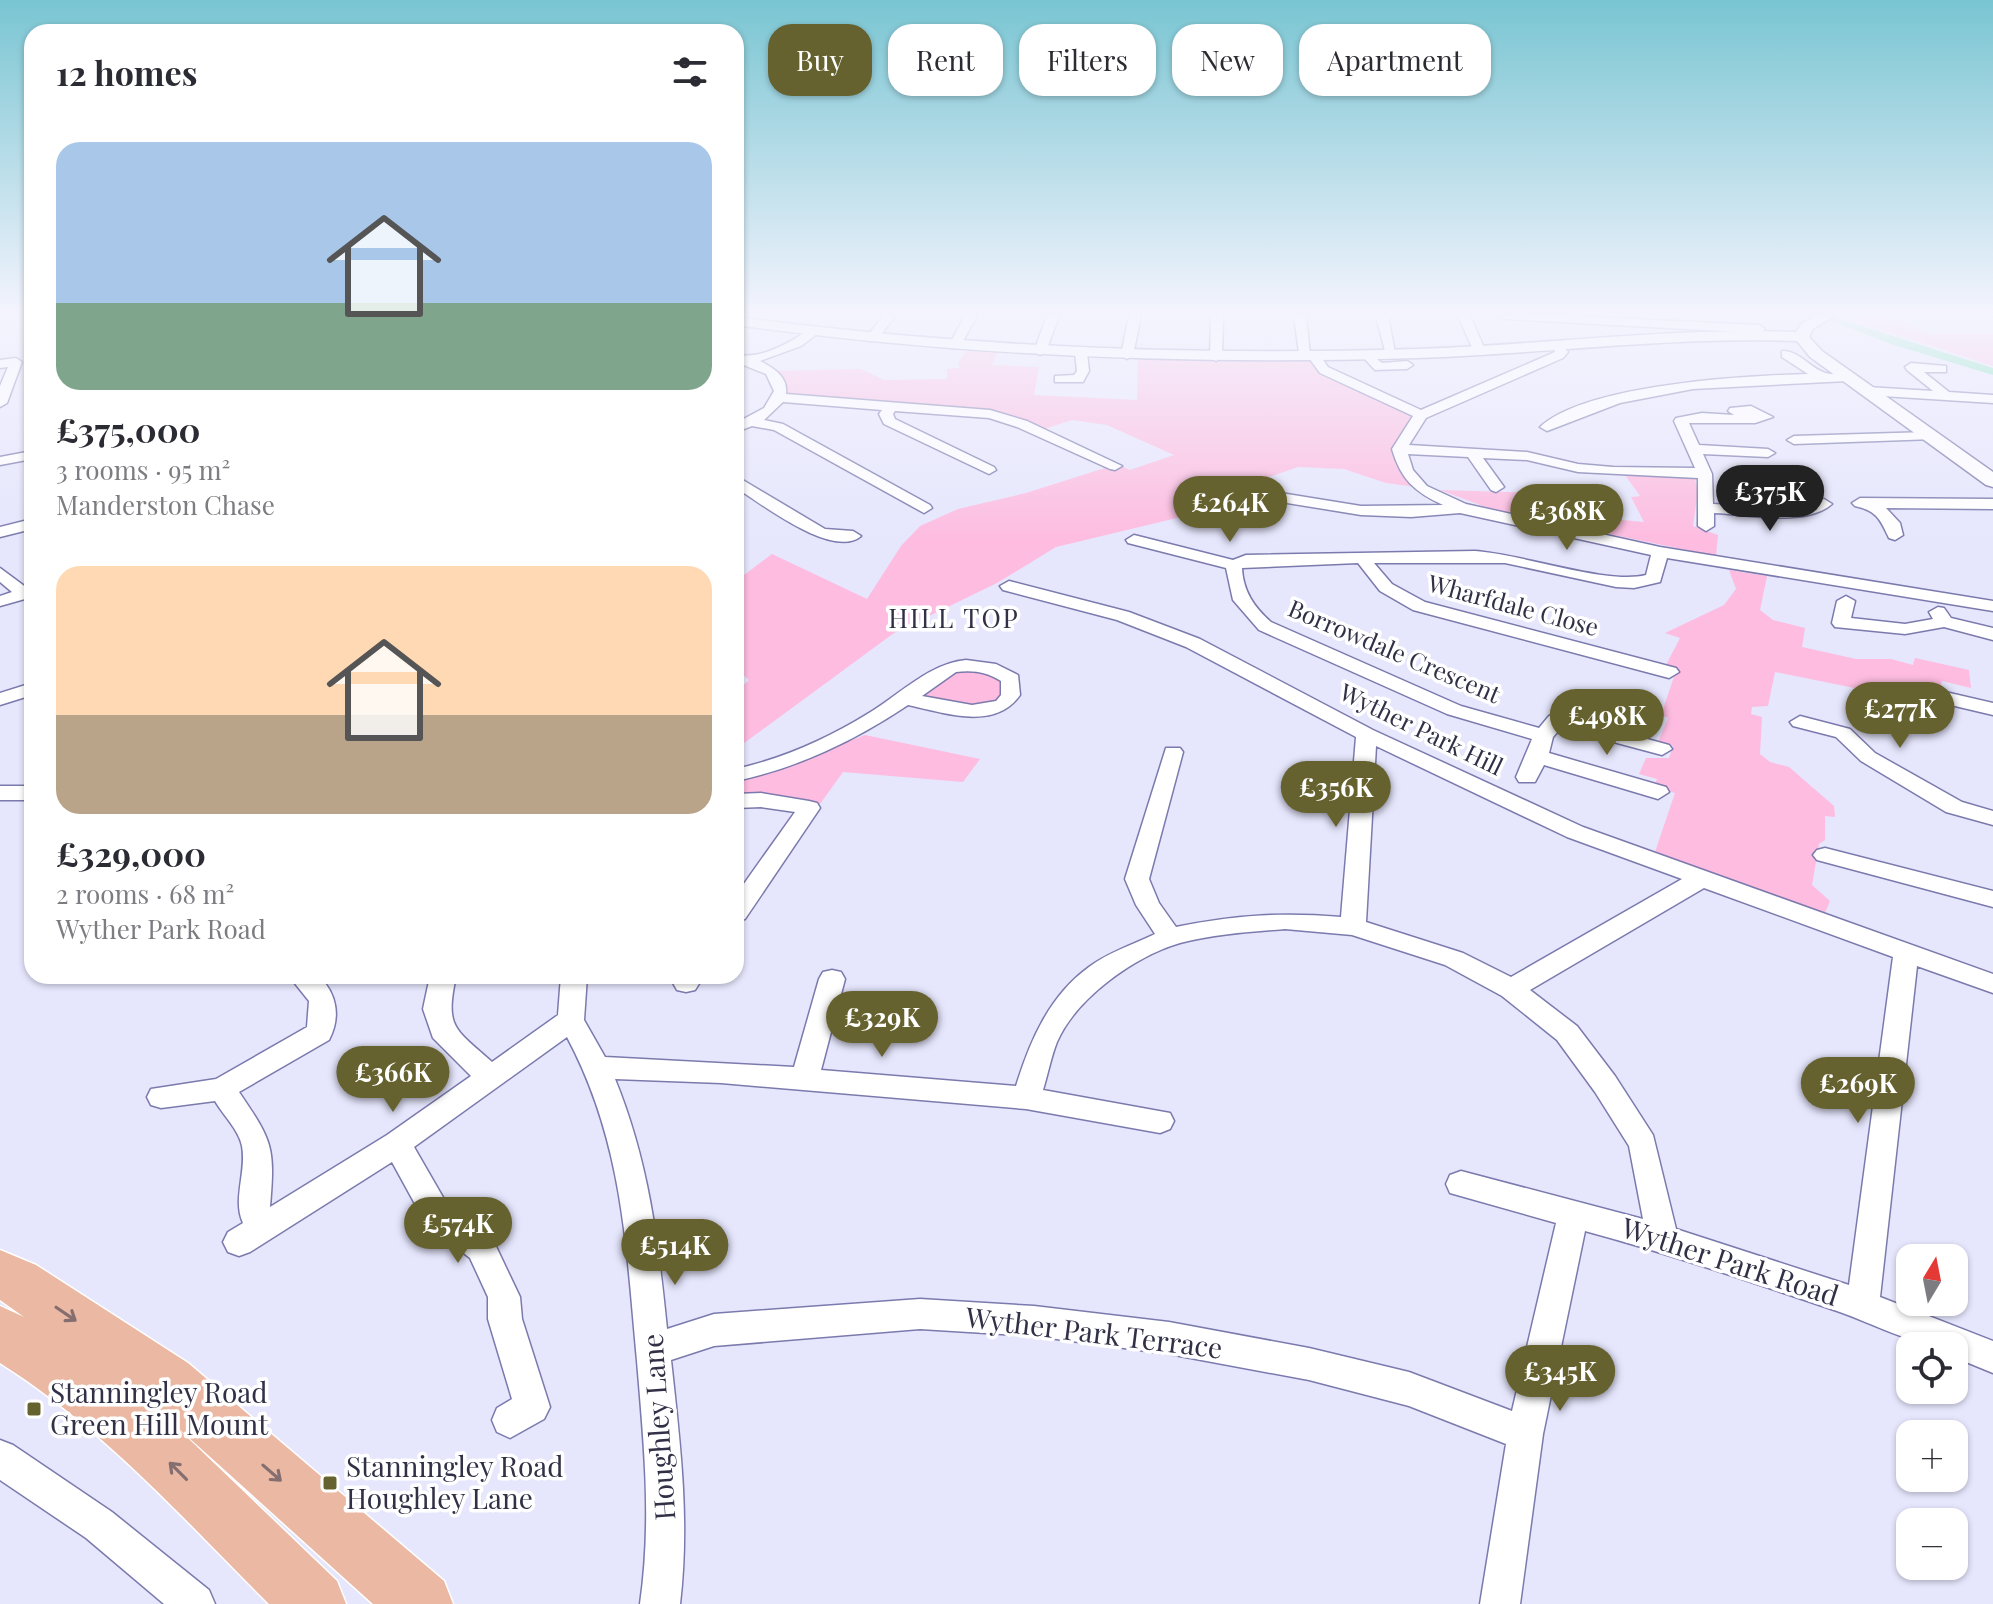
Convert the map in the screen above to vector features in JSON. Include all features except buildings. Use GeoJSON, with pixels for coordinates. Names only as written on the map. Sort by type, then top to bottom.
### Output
{"type":"FeatureCollection","features":[{"type":"Feature","properties":{"kind":"main road"},"geometry":{"type":"LineString","coordinates":[[0,1274],[17,1282],[168,1382],[421,1604]]}},
{"type":"Feature","properties":{"kind":"main road"},"geometry":{"type":"LineString","coordinates":[[0,1332],[63,1371],[136,1429],[314,1604]]}},
{"type":"Feature","properties":{"kind":"street"},"geometry":{"type":"LineString","coordinates":[[744,425],[773,411],[781,391]]}},
{"type":"Feature","properties":{"kind":"street"},"geometry":{"type":"LineString","coordinates":[[1369,391],[1421,415]]}},
{"type":"Feature","properties":{"kind":"street"},"geometry":{"type":"LineString","coordinates":[[1399,449],[1421,415],[1477,391]]}},
{"type":"Feature","properties":{"kind":"street"},"geometry":{"type":"LineString","coordinates":[[1547,427],[1589,408],[1670,391]]}},
{"type":"Feature","properties":{"kind":"street"},"geometry":{"type":"LineString","coordinates":[[1867,391],[1993,399]]}},
{"type":"Feature","properties":{"kind":"street"},"geometry":{"type":"LineString","coordinates":[[1867,391],[1993,481]]}},
{"type":"Feature","properties":{"kind":"street"},"geometry":{"type":"LineString","coordinates":[[1940,391],[1944,394]]}},
{"type":"Feature","properties":{"kind":"street"},"geometry":{"type":"LineString","coordinates":[[780,398],[990,414],[1022,424],[1115,466]]}},
{"type":"Feature","properties":{"kind":"street"},"geometry":{"type":"LineString","coordinates":[[891,405],[886,414],[889,421],[989,470]]}},
{"type":"Feature","properties":{"kind":"street"},"geometry":{"type":"LineString","coordinates":[[1706,526],[1705,474],[1681,421],[1706,417],[1766,417],[1751,410],[1735,411]]}},
{"type":"Feature","properties":{"kind":"street"},"geometry":{"type":"LineString","coordinates":[[753,422],[778,427],[924,508]]}},
{"type":"Feature","properties":{"kind":"street"},"geometry":{"type":"LineString","coordinates":[[1794,440],[1929,436]]}},
{"type":"Feature","properties":{"kind":"street"},"geometry":{"type":"LineString","coordinates":[[1076,448],[1057,454],[1091,470]]}},
{"type":"Feature","properties":{"kind":"street"},"geometry":{"type":"LineString","coordinates":[[1399,449],[1474,464],[1527,456],[1578,468],[1705,474]]}},
{"type":"Feature","properties":{"kind":"street"},"geometry":{"type":"LineString","coordinates":[[1399,449],[1406,471],[1422,489],[1461,508],[1660,552],[1993,606]]}},
{"type":"Feature","properties":{"kind":"street"},"geometry":{"type":"LineString","coordinates":[[1696,449],[1768,453]]}},
{"type":"Feature","properties":{"kind":"street"},"geometry":{"type":"LineString","coordinates":[[1474,464],[1496,487]]}},
{"type":"Feature","properties":{"kind":"street"},"geometry":{"type":"LineString","coordinates":[[1578,468],[1587,490]]}},
{"type":"Feature","properties":{"kind":"street"},"geometry":{"type":"LineString","coordinates":[[744,486],[821,534],[853,536]]}},
{"type":"Feature","properties":{"kind":"street"},"geometry":{"type":"LineString","coordinates":[[1262,495],[1410,514],[1461,508]]}},
{"type":"Feature","properties":{"kind":"street"},"geometry":{"type":"LineString","coordinates":[[1895,535],[1892,523],[1866,503],[1993,504]]}},
{"type":"Feature","properties":{"kind":"street"},"geometry":{"type":"LineString","coordinates":[[1706,508],[1772,513],[1808,511],[1824,504]]}},
{"type":"Feature","properties":{"kind":"street"},"geometry":{"type":"LineString","coordinates":[[0,532],[24,526]]}},
{"type":"Feature","properties":{"kind":"street"},"geometry":{"type":"LineString","coordinates":[[1134,540],[1234,565]]}},
{"type":"Feature","properties":{"kind":"street","name":"Borrowdale Crescent"},"geometry":{"type":"LineString","coordinates":[[1658,792],[1454,710],[1265,626],[1248,611],[1240,596],[1234,565],[1246,560],[1505,558],[1616,582],[1634,583],[1654,578],[1660,552]]}},
{"type":"Feature","properties":{"kind":"street","name":"Wharfdale Close"},"geometry":{"type":"LineString","coordinates":[[1363,558],[1379,584],[1395,596],[1419,606],[1669,672]]}},
{"type":"Feature","properties":{"kind":"street"},"geometry":{"type":"LineString","coordinates":[[0,573],[24,590]]}},
{"type":"Feature","properties":{"kind":"street","name":"Wyther Park Hill"},"geometry":{"type":"LineString","coordinates":[[1009,586],[1123,616],[1193,643],[1366,734],[1575,832],[1993,984]]}},
{"type":"Feature","properties":{"kind":"street"},"geometry":{"type":"LineString","coordinates":[[0,601],[24,594]]}},
{"type":"Feature","properties":{"kind":"street"},"geometry":{"type":"LineString","coordinates":[[1929,597],[1944,622]]}},
{"type":"Feature","properties":{"kind":"street"},"geometry":{"type":"LineString","coordinates":[[1846,601],[1841,623],[1905,629],[1944,622],[1993,634]]}},
{"type":"Feature","properties":{"kind":"street"},"geometry":{"type":"LineString","coordinates":[[744,773],[786,763],[823,748],[906,699],[950,668],[964,664],[1001,672],[1011,679],[1013,689],[1009,699],[992,711],[971,711],[906,699]]}},
{"type":"Feature","properties":{"kind":"street"},"geometry":{"type":"LineString","coordinates":[[0,699],[24,692]]}},
{"type":"Feature","properties":{"kind":"street"},"geometry":{"type":"LineString","coordinates":[[1928,694],[1993,709]]}},
{"type":"Feature","properties":{"kind":"street"},"geometry":{"type":"LineString","coordinates":[[1527,777],[1540,746],[1556,720],[1662,749]]}},
{"type":"Feature","properties":{"kind":"street"},"geometry":{"type":"LineString","coordinates":[[1800,722],[1843,733],[1868,757],[1954,807],[1993,818]]}},
{"type":"Feature","properties":{"kind":"street"},"geometry":{"type":"LineString","coordinates":[[1353,927],[1366,734]]}},
{"type":"Feature","properties":{"kind":"street"},"geometry":{"type":"LineString","coordinates":[[1170,937],[1148,905],[1137,879],[1173,752]]}},
{"type":"Feature","properties":{"kind":"street"},"geometry":{"type":"LineString","coordinates":[[0,793],[24,793]]}},
{"type":"Feature","properties":{"kind":"street"},"geometry":{"type":"LineString","coordinates":[[744,801],[761,800],[809,808],[744,901]]}},
{"type":"Feature","properties":{"kind":"street"},"geometry":{"type":"LineString","coordinates":[[1825,855],[1993,899]]}},
{"type":"Feature","properties":{"kind":"street"},"geometry":{"type":"LineString","coordinates":[[1511,989],[1701,879]]}},
{"type":"Feature","properties":{"kind":"street"},"geometry":{"type":"LineString","coordinates":[[1026,1098],[1045,1038],[1070,1002],[1098,973],[1170,937],[1222,926],[1285,921],[1353,927],[1454,959],[1511,989],[1567,1033],[1605,1084],[1643,1144],[1662,1238]]}},
{"type":"Feature","properties":{"kind":"street"},"geometry":{"type":"LineString","coordinates":[[1863,1305],[1906,952]]}},
{"type":"Feature","properties":{"kind":"street"},"geometry":{"type":"LineString","coordinates":[[805,1079],[832,979]]}},
{"type":"Feature","properties":{"kind":"street"},"geometry":{"type":"LineString","coordinates":[[161,1097],[194,1095],[223,1088],[319,1033],[325,1009],[317,988],[312,984]]}},
{"type":"Feature","properties":{"kind":"street"},"geometry":{"type":"LineString","coordinates":[[441,984],[436,1009],[447,1038],[490,1077]]}},
{"type":"Feature","properties":{"kind":"street"},"geometry":{"type":"LineString","coordinates":[[239,1242],[397,1144],[571,1020],[573,984]]}},
{"type":"Feature","properties":{"kind":"street","name":"Houghley Lane"},"geometry":{"type":"LineString","coordinates":[[571,1020],[597,1068],[620,1127],[639,1213],[655,1349],[666,1485],[667,1552],[660,1604]]}},
{"type":"Feature","properties":{"kind":"street"},"geometry":{"type":"LineString","coordinates":[[597,1068],[805,1079],[1026,1098],[1160,1121]]}},
{"type":"Feature","properties":{"kind":"street"},"geometry":{"type":"LineString","coordinates":[[223,1088],[231,1107],[254,1138],[257,1162],[254,1213],[264,1225]]}},
{"type":"Feature","properties":{"kind":"street"},"geometry":{"type":"LineString","coordinates":[[397,1144],[437,1215],[481,1248],[504,1297],[505,1319],[532,1407],[510,1420]]}},
{"type":"Feature","properties":{"kind":"street","name":"Wyther Park Road"},"geometry":{"type":"LineString","coordinates":[[1461,1184],[1662,1238],[1863,1305],[1993,1357]]}},
{"type":"Feature","properties":{"kind":"street"},"geometry":{"type":"LineString","coordinates":[[1500,1604],[1525,1434],[1573,1214]]}},
{"type":"Feature","properties":{"kind":"street","name":"Wyther Park Terrace"},"geometry":{"type":"LineString","coordinates":[[655,1349],[714,1330],[820,1321],[920,1314],[1034,1321],[1169,1338],[1309,1364],[1409,1389],[1525,1434]]}},
{"type":"Feature","properties":{"kind":"street"},"geometry":{"type":"LineString","coordinates":[[0,1458],[99,1525],[195,1604]]}},
{"type":"Feature","properties":{"kind":"shaded area"},"geometry":{"type":"Polygon","coordinates":[[[777,391],[1035,391],[1034,395],[1137,400],[1137,391],[1359,391],[1417,419],[1399,449],[1416,487],[1386,483],[1344,469],[1298,467],[1240,487],[1206,511],[1056,547],[997,583],[894,633],[744,743],[744,685],[749,680],[744,676],[744,575],[772,554],[867,599],[901,546],[920,526],[958,509],[1026,493],[1108,467],[1121,466],[1130,470],[1174,455],[1107,425],[1072,420],[1038,431],[1009,418],[780,398],[777,391]]]}},
{"type":"Feature","properties":{"kind":"shaded area"},"geometry":{"type":"Polygon","coordinates":[[[1646,472],[1695,479],[1698,491],[1693,526],[1718,535],[1716,556],[1496,511],[1440,490],[1547,493],[1542,507],[1591,517],[1644,522],[1631,497],[1640,496],[1625,475],[1646,472]]]}},
{"type":"Feature","properties":{"kind":"shaded area"},"geometry":{"type":"Polygon","coordinates":[[[1729,570],[1767,576],[1760,610],[1773,620],[1805,628],[1802,647],[1856,659],[1891,659],[1913,665],[1915,658],[1969,670],[1971,688],[1942,681],[1939,692],[1911,686],[1909,729],[1877,707],[1874,692],[1775,672],[1768,706],[1752,707],[1751,714],[1762,717],[1760,754],[1770,762],[1789,767],[1834,806],[1835,817],[1825,816],[1825,840],[1819,844],[1812,885],[1830,901],[1825,913],[1655,852],[1675,793],[1654,787],[1657,779],[1639,774],[1646,758],[1669,758],[1673,746],[1658,742],[1668,718],[1661,715],[1677,668],[1666,665],[1680,638],[1665,633],[1724,605],[1736,589],[1729,570]]]}},
{"type":"Feature","properties":{"kind":"shaded area"},"geometry":{"type":"Polygon","coordinates":[[[964,664],[1011,679],[992,711],[906,699],[964,664]]]}},
{"type":"Feature","properties":{"kind":"shaded area"},"geometry":{"type":"Polygon","coordinates":[[[865,735],[980,759],[963,782],[843,772],[820,804],[770,794],[744,796],[744,778],[762,775],[865,735]]]}},
{"type":"Feature","properties":{"kind":"place","name":"Stanningley Road Green Hill Mount"},"geometry":{"type":"Point","coordinates":[34,1409]}},
{"type":"Feature","properties":{"kind":"place","name":"Stanningley Road Houghley Lane"},"geometry":{"type":"Point","coordinates":[330,1483]}},
{"type":"Feature","properties":{"kind":"district","name":"HILL TOP"},"geometry":{"type":"Point","coordinates":[954,619]}}]}
